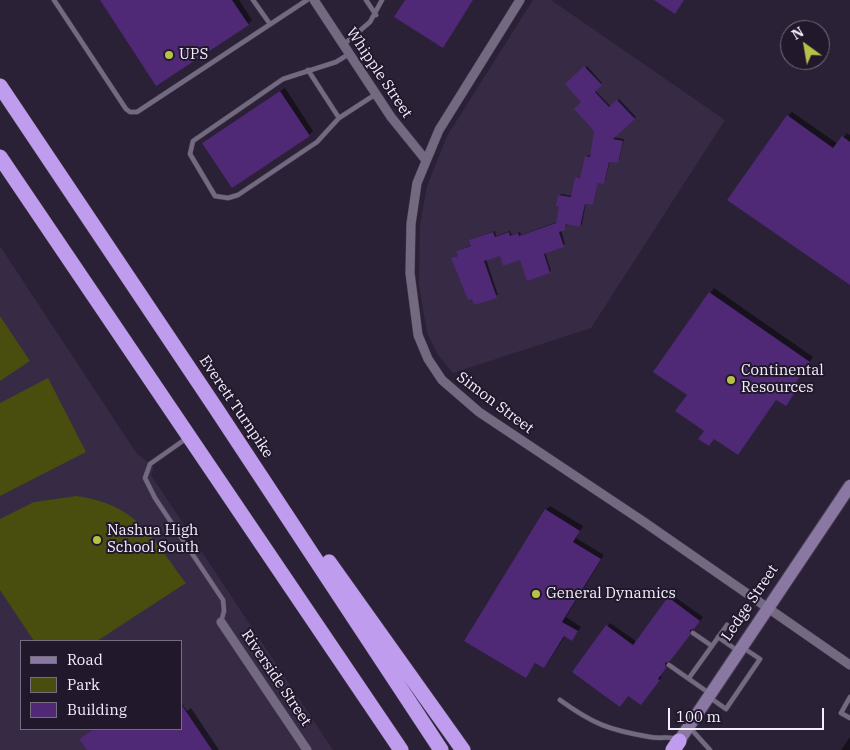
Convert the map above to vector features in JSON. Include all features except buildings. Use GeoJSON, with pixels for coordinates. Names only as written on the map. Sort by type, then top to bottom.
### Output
{"type":"FeatureCollection","features":[{"type":"Feature","properties":{"kind":"highway","name":"Everett Turnpike"},"geometry":{"type":"LineString","coordinates":[[0,86],[216,407],[441,750]]}},
{"type":"Feature","properties":{"kind":"highway"},"geometry":{"type":"LineString","coordinates":[[0,157],[401,750]]}},
{"type":"Feature","properties":{"kind":"highway"},"geometry":{"type":"LineString","coordinates":[[216,407],[463,750]]}},
{"type":"Feature","properties":{"kind":"street","name":"Whipple Street"},"geometry":{"type":"LineString","coordinates":[[314,0],[376,94],[426,160]]}},
{"type":"Feature","properties":{"kind":"street","name":"Simon Street"},"geometry":{"type":"LineString","coordinates":[[520,0],[438,130],[426,160],[414,201],[410,273],[418,336],[428,359],[442,380],[479,412],[850,665]]}},
{"type":"Feature","properties":{"kind":"street","name":"Ledge Street"},"geometry":{"type":"LineString","coordinates":[[676,745],[850,486]]}},
{"type":"Feature","properties":{"kind":"street","name":"Riverside Street"},"geometry":{"type":"LineString","coordinates":[[221,622],[307,750]]}},
{"type":"Feature","properties":{"kind":"lane"},"geometry":{"type":"LineString","coordinates":[[54,0],[126,109],[130,112],[138,112],[307,0]]}},
{"type":"Feature","properties":{"kind":"lane"},"geometry":{"type":"LineString","coordinates":[[254,0],[270,24]]}},
{"type":"Feature","properties":{"kind":"lane"},"geometry":{"type":"LineString","coordinates":[[366,0],[376,15]]}},
{"type":"Feature","properties":{"kind":"lane"},"geometry":{"type":"LineString","coordinates":[[343,45],[360,32],[376,15],[382,0]]}},
{"type":"Feature","properties":{"kind":"lane"},"geometry":{"type":"LineString","coordinates":[[349,54],[336,62],[283,79],[193,142],[190,154],[211,191],[220,198],[238,195],[323,138],[339,118],[376,94]]}},
{"type":"Feature","properties":{"kind":"lane"},"geometry":{"type":"LineString","coordinates":[[308,70],[339,118]]}},
{"type":"Feature","properties":{"kind":"lane"},"geometry":{"type":"LineString","coordinates":[[188,437],[150,464],[145,478],[156,498],[223,600],[224,611],[221,622]]}},
{"type":"Feature","properties":{"kind":"lane"},"geometry":{"type":"LineString","coordinates":[[689,678],[727,625]]}},
{"type":"Feature","properties":{"kind":"lane"},"geometry":{"type":"LineString","coordinates":[[693,633],[712,646]]}},
{"type":"Feature","properties":{"kind":"lane"},"geometry":{"type":"LineString","coordinates":[[669,665],[689,678],[726,709],[760,659],[718,637]]}},
{"type":"Feature","properties":{"kind":"lane"},"geometry":{"type":"LineString","coordinates":[[850,697],[841,713],[850,718]]}},
{"type":"Feature","properties":{"kind":"lane"},"geometry":{"type":"LineString","coordinates":[[560,700],[590,721],[603,727],[650,737],[670,737],[676,745]]}},
{"type":"Feature","properties":{"kind":"lane"},"geometry":{"type":"LineString","coordinates":[[688,726],[710,750]]}},
{"type":"Feature","properties":{"kind":"shaded area"},"geometry":{"type":"Polygon","coordinates":[[[533,0],[551,0],[725,120],[591,328],[453,373],[438,355],[427,333],[419,286],[420,225],[427,186],[447,136],[533,0]]]}},
{"type":"Feature","properties":{"kind":"shaded area","name":"Nashua High School South"},"geometry":{"type":"Polygon","coordinates":[[[0,246],[137,454],[154,467],[151,475],[333,750],[0,750],[0,246]]]}},
{"type":"Feature","properties":{"kind":"green space"},"geometry":{"type":"Polygon","coordinates":[[[0,316],[30,361],[0,381],[0,316]]]}},
{"type":"Feature","properties":{"kind":"green space"},"geometry":{"type":"Polygon","coordinates":[[[48,378],[86,452],[0,496],[0,403],[48,378]]]}},
{"type":"Feature","properties":{"kind":"green space"},"geometry":{"type":"Polygon","coordinates":[[[77,496],[98,500],[115,507],[142,526],[186,583],[99,640],[33,640],[0,590],[0,519],[34,502],[77,496]]]}},
{"type":"Feature","properties":{"kind":"place","name":"UPS"},"geometry":{"type":"Point","coordinates":[169,55]}},
{"type":"Feature","properties":{"kind":"place","name":"Continental Resources"},"geometry":{"type":"Point","coordinates":[731,380]}},
{"type":"Feature","properties":{"kind":"place","name":"Nashua High School South"},"geometry":{"type":"Point","coordinates":[97,540]}},
{"type":"Feature","properties":{"kind":"place","name":"General Dynamics"},"geometry":{"type":"Point","coordinates":[536,594]}}]}
